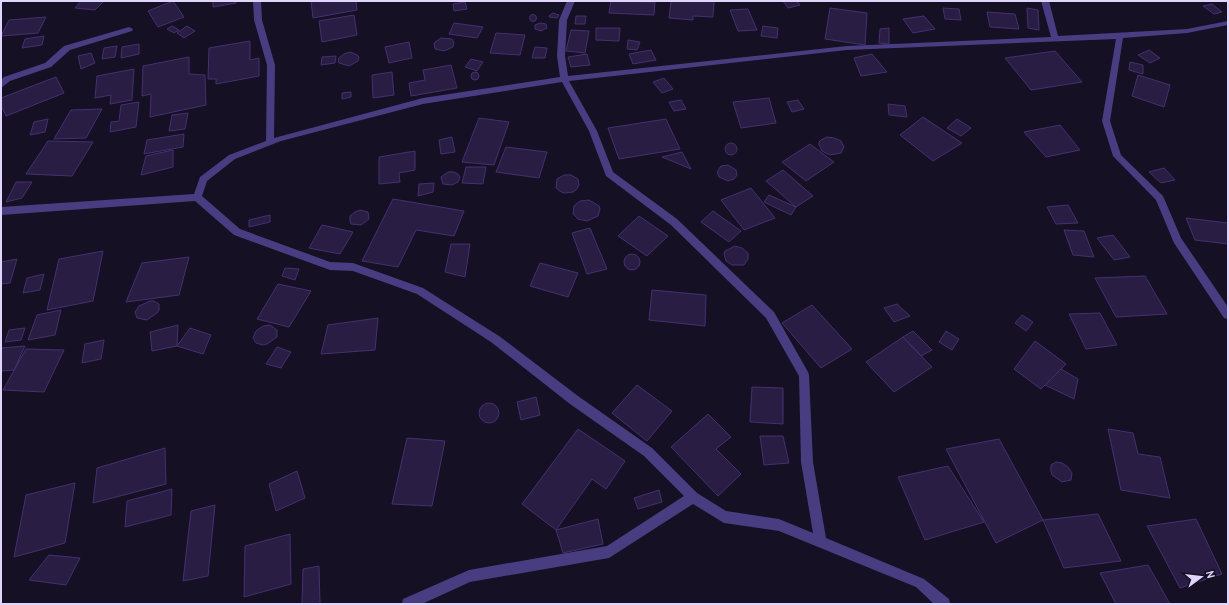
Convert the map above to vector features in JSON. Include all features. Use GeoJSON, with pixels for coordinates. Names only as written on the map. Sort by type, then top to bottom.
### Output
{"type":"FeatureCollection","features":[{"type":"Feature","properties":{"kind":"street"},"geometry":{"type":"LineString","coordinates":[[257,1],[258,20],[271,65],[270,143]]}},
{"type":"Feature","properties":{"kind":"street"},"geometry":{"type":"LineString","coordinates":[[571,1],[563,20],[561,56],[564,79],[593,131],[609,174],[674,222],[770,315],[804,375],[807,462],[821,543]]}},
{"type":"Feature","properties":{"kind":"street"},"geometry":{"type":"LineString","coordinates":[[1045,1],[1055,39]]}},
{"type":"Feature","properties":{"kind":"street"},"geometry":{"type":"LineString","coordinates":[[197,197],[203,179],[232,158],[270,143],[423,101],[564,79],[847,48],[1120,36],[1187,31],[1228,24]]}},
{"type":"Feature","properties":{"kind":"street"},"geometry":{"type":"LineString","coordinates":[[1,85],[7,79],[48,65],[67,48],[128,29]]}},
{"type":"Feature","properties":{"kind":"street"},"geometry":{"type":"LineString","coordinates":[[1120,36],[1106,121],[1117,156],[1160,198],[1177,240],[1228,315]]}},
{"type":"Feature","properties":{"kind":"street"},"geometry":{"type":"LineString","coordinates":[[1,210],[197,197],[237,232],[330,266],[353,266],[420,291],[495,339],[574,400],[648,452],[693,497],[724,517],[779,525],[920,583],[944,604]]}},
{"type":"Feature","properties":{"kind":"street"},"geometry":{"type":"LineString","coordinates":[[408,604],[469,576],[609,552],[693,497]]}},
{"type":"Feature","properties":{"kind":"building"},"geometry":{"type":"Polygon","coordinates":[[[81,1],[104,1],[95,10],[75,8],[81,1]]]}},
{"type":"Feature","properties":{"kind":"building"},"geometry":{"type":"Polygon","coordinates":[[[173,1],[184,17],[158,27],[148,11],[173,1]]]}},
{"type":"Feature","properties":{"kind":"building"},"geometry":{"type":"Polygon","coordinates":[[[213,1],[236,1],[236,3],[213,7],[213,1]]]}},
{"type":"Feature","properties":{"kind":"building"},"geometry":{"type":"Polygon","coordinates":[[[311,1],[356,1],[357,10],[313,18],[311,1]]]}},
{"type":"Feature","properties":{"kind":"building"},"geometry":{"type":"Polygon","coordinates":[[[611,1],[655,2],[654,15],[609,13],[611,1]]]}},
{"type":"Feature","properties":{"kind":"building"},"geometry":{"type":"Polygon","coordinates":[[[671,1],[714,1],[713,17],[693,16],[693,20],[669,18],[671,1]]]}},
{"type":"Feature","properties":{"kind":"building"},"geometry":{"type":"Polygon","coordinates":[[[783,1],[797,1],[800,5],[788,8],[783,1]]]}},
{"type":"Feature","properties":{"kind":"building"},"geometry":{"type":"Polygon","coordinates":[[[465,2],[467,9],[454,11],[453,4],[465,2]]]}},
{"type":"Feature","properties":{"kind":"building"},"geometry":{"type":"Polygon","coordinates":[[[1212,4],[1222,12],[1214,14],[1203,6],[1212,4]]]}},
{"type":"Feature","properties":{"kind":"building"},"geometry":{"type":"Polygon","coordinates":[[[830,8],[867,13],[865,45],[825,39],[830,8]]]}},
{"type":"Feature","properties":{"kind":"building"},"geometry":{"type":"Polygon","coordinates":[[[943,8],[959,9],[961,20],[945,19],[943,8]]]}},
{"type":"Feature","properties":{"kind":"building"},"geometry":{"type":"Polygon","coordinates":[[[1027,8],[1038,10],[1039,30],[1028,28],[1027,8]]]}},
{"type":"Feature","properties":{"kind":"building"},"geometry":{"type":"Polygon","coordinates":[[[748,9],[757,30],[738,31],[730,10],[748,9]]]}},
{"type":"Feature","properties":{"kind":"building"},"geometry":{"type":"Polygon","coordinates":[[[987,12],[1015,14],[1019,29],[990,27],[987,12]]]}},
{"type":"Feature","properties":{"kind":"building"},"geometry":{"type":"Polygon","coordinates":[[[553,13],[559,15],[557,18],[549,17],[553,13]]]}},
{"type":"Feature","properties":{"kind":"building"},"geometry":{"type":"Polygon","coordinates":[[[533,14],[536,15],[536,21],[533,22],[530,21],[529,18],[530,15],[533,14]]]}},
{"type":"Feature","properties":{"kind":"building"},"geometry":{"type":"Polygon","coordinates":[[[354,15],[357,35],[322,42],[319,21],[354,15]]]}},
{"type":"Feature","properties":{"kind":"building"},"geometry":{"type":"Polygon","coordinates":[[[576,16],[586,16],[585,24],[575,24],[576,16]]]}},
{"type":"Feature","properties":{"kind":"building"},"geometry":{"type":"Polygon","coordinates":[[[924,16],[935,29],[913,33],[903,19],[924,16]]]}},
{"type":"Feature","properties":{"kind":"building"},"geometry":{"type":"Polygon","coordinates":[[[46,17],[38,33],[1,36],[9,20],[46,17]]]}},
{"type":"Feature","properties":{"kind":"building"},"geometry":{"type":"Polygon","coordinates":[[[454,23],[483,27],[477,38],[449,34],[454,23]]]}},
{"type":"Feature","properties":{"kind":"building"},"geometry":{"type":"Polygon","coordinates":[[[540,23],[546,24],[547,28],[541,31],[535,29],[535,25],[540,23]]]}},
{"type":"Feature","properties":{"kind":"building"},"geometry":{"type":"Polygon","coordinates":[[[172,26],[179,30],[174,33],[167,29],[172,26]]]}},
{"type":"Feature","properties":{"kind":"building"},"geometry":{"type":"Polygon","coordinates":[[[187,26],[195,31],[184,38],[177,33],[187,26]]]}},
{"type":"Feature","properties":{"kind":"building"},"geometry":{"type":"Polygon","coordinates":[[[763,26],[778,28],[777,38],[761,36],[763,26]]]}},
{"type":"Feature","properties":{"kind":"building"},"geometry":{"type":"Polygon","coordinates":[[[596,28],[620,28],[619,41],[596,40],[596,28]]]}},
{"type":"Feature","properties":{"kind":"building"},"geometry":{"type":"Polygon","coordinates":[[[889,28],[889,44],[879,43],[880,29],[889,28]]]}},
{"type":"Feature","properties":{"kind":"building"},"geometry":{"type":"Polygon","coordinates":[[[571,30],[589,31],[585,53],[566,51],[571,30]]]}},
{"type":"Feature","properties":{"kind":"building"},"geometry":{"type":"Polygon","coordinates":[[[496,33],[525,35],[520,55],[490,53],[496,33]]]}},
{"type":"Feature","properties":{"kind":"building"},"geometry":{"type":"Polygon","coordinates":[[[44,36],[42,45],[22,48],[25,39],[44,36]]]}},
{"type":"Feature","properties":{"kind":"building"},"geometry":{"type":"Polygon","coordinates":[[[441,38],[452,39],[454,43],[453,47],[444,51],[435,49],[434,43],[441,38]]]}},
{"type":"Feature","properties":{"kind":"building"},"geometry":{"type":"Polygon","coordinates":[[[628,40],[640,42],[637,50],[627,49],[628,40]]]}},
{"type":"Feature","properties":{"kind":"building"},"geometry":{"type":"Polygon","coordinates":[[[250,41],[250,60],[259,58],[259,76],[216,84],[216,79],[208,79],[209,48],[250,41]]]}},
{"type":"Feature","properties":{"kind":"building"},"geometry":{"type":"Polygon","coordinates":[[[409,42],[412,58],[389,63],[385,47],[409,42]]]}},
{"type":"Feature","properties":{"kind":"building"},"geometry":{"type":"Polygon","coordinates":[[[139,44],[139,54],[121,58],[122,47],[139,44]]]}},
{"type":"Feature","properties":{"kind":"building"},"geometry":{"type":"Polygon","coordinates":[[[117,46],[115,57],[102,59],[104,48],[117,46]]]}},
{"type":"Feature","properties":{"kind":"building"},"geometry":{"type":"Polygon","coordinates":[[[535,47],[547,48],[545,58],[532,58],[535,47]]]}},
{"type":"Feature","properties":{"kind":"building"},"geometry":{"type":"Polygon","coordinates":[[[651,50],[656,60],[633,64],[629,54],[651,50]]]}},
{"type":"Feature","properties":{"kind":"building"},"geometry":{"type":"Polygon","coordinates":[[[1149,50],[1160,58],[1150,63],[1138,55],[1149,50]]]}},
{"type":"Feature","properties":{"kind":"building"},"geometry":{"type":"Polygon","coordinates":[[[1055,51],[1082,82],[1031,90],[1005,58],[1055,51]]]}},
{"type":"Feature","properties":{"kind":"building"},"geometry":{"type":"Polygon","coordinates":[[[350,52],[359,57],[358,61],[349,66],[339,63],[338,59],[340,57],[350,52]]]}},
{"type":"Feature","properties":{"kind":"building"},"geometry":{"type":"Polygon","coordinates":[[[91,53],[95,63],[81,69],[78,56],[91,53]]]}},
{"type":"Feature","properties":{"kind":"building"},"geometry":{"type":"Polygon","coordinates":[[[587,54],[590,65],[571,67],[568,57],[587,54]]]}},
{"type":"Feature","properties":{"kind":"building"},"geometry":{"type":"Polygon","coordinates":[[[872,54],[887,72],[861,76],[854,58],[872,54]]]}},
{"type":"Feature","properties":{"kind":"building"},"geometry":{"type":"Polygon","coordinates":[[[336,56],[335,63],[321,65],[322,57],[336,56]]]}},
{"type":"Feature","properties":{"kind":"building"},"geometry":{"type":"Polygon","coordinates":[[[189,57],[189,74],[205,75],[206,105],[150,117],[151,94],[142,96],[143,66],[189,57]]]}},
{"type":"Feature","properties":{"kind":"building"},"geometry":{"type":"Polygon","coordinates":[[[471,59],[483,62],[477,71],[465,67],[471,59]]]}},
{"type":"Feature","properties":{"kind":"building"},"geometry":{"type":"Polygon","coordinates":[[[1130,62],[1143,65],[1143,74],[1129,70],[1130,62]]]}},
{"type":"Feature","properties":{"kind":"building"},"geometry":{"type":"Polygon","coordinates":[[[451,65],[457,88],[411,96],[409,83],[425,80],[423,70],[451,65]]]}},
{"type":"Feature","properties":{"kind":"building"},"geometry":{"type":"Polygon","coordinates":[[[134,69],[132,100],[110,104],[111,95],[95,98],[97,76],[134,69]]]}},
{"type":"Feature","properties":{"kind":"building"},"geometry":{"type":"Polygon","coordinates":[[[392,72],[394,95],[373,98],[372,75],[392,72]]]}},
{"type":"Feature","properties":{"kind":"building"},"geometry":{"type":"Polygon","coordinates":[[[473,72],[477,72],[479,76],[477,80],[473,80],[471,78],[471,74],[473,72]]]}},
{"type":"Feature","properties":{"kind":"building"},"geometry":{"type":"Polygon","coordinates":[[[1138,75],[1170,85],[1164,107],[1132,96],[1138,75]]]}},
{"type":"Feature","properties":{"kind":"building"},"geometry":{"type":"Polygon","coordinates":[[[56,77],[64,93],[6,116],[1,105],[1,98],[56,77]]]}},
{"type":"Feature","properties":{"kind":"building"},"geometry":{"type":"Polygon","coordinates":[[[664,78],[673,89],[662,93],[653,82],[664,78]]]}},
{"type":"Feature","properties":{"kind":"building"},"geometry":{"type":"Polygon","coordinates":[[[351,92],[351,97],[342,99],[342,93],[351,92]]]}},
{"type":"Feature","properties":{"kind":"building"},"geometry":{"type":"Polygon","coordinates":[[[769,98],[776,123],[741,128],[733,102],[769,98]]]}},
{"type":"Feature","properties":{"kind":"building"},"geometry":{"type":"Polygon","coordinates":[[[681,100],[686,109],[674,111],[669,102],[681,100]]]}},
{"type":"Feature","properties":{"kind":"building"},"geometry":{"type":"Polygon","coordinates":[[[798,100],[804,109],[792,112],[787,102],[798,100]]]}},
{"type":"Feature","properties":{"kind":"building"},"geometry":{"type":"Polygon","coordinates":[[[139,102],[136,127],[110,132],[111,122],[119,121],[121,105],[139,102]]]}},
{"type":"Feature","properties":{"kind":"building"},"geometry":{"type":"Polygon","coordinates":[[[888,104],[905,106],[907,117],[889,115],[888,104]]]}},
{"type":"Feature","properties":{"kind":"building"},"geometry":{"type":"Polygon","coordinates":[[[102,109],[86,138],[54,139],[71,110],[102,109]]]}},
{"type":"Feature","properties":{"kind":"building"},"geometry":{"type":"Polygon","coordinates":[[[188,113],[185,129],[169,131],[172,115],[188,113]]]}},
{"type":"Feature","properties":{"kind":"building"},"geometry":{"type":"Polygon","coordinates":[[[923,117],[962,143],[933,161],[900,135],[923,117]]]}},
{"type":"Feature","properties":{"kind":"building"},"geometry":{"type":"Polygon","coordinates":[[[479,118],[509,122],[494,165],[462,162],[479,118]]]}},
{"type":"Feature","properties":{"kind":"building"},"geometry":{"type":"Polygon","coordinates":[[[48,119],[45,132],[30,135],[34,122],[48,119]]]}},
{"type":"Feature","properties":{"kind":"building"},"geometry":{"type":"Polygon","coordinates":[[[666,119],[680,149],[619,159],[608,128],[666,119]]]}},
{"type":"Feature","properties":{"kind":"building"},"geometry":{"type":"Polygon","coordinates":[[[957,119],[971,128],[961,136],[947,128],[957,119]]]}},
{"type":"Feature","properties":{"kind":"building"},"geometry":{"type":"Polygon","coordinates":[[[1060,125],[1080,150],[1046,157],[1024,132],[1060,125]]]}},
{"type":"Feature","properties":{"kind":"building"},"geometry":{"type":"Polygon","coordinates":[[[184,134],[183,147],[144,154],[147,140],[184,134]]]}},
{"type":"Feature","properties":{"kind":"building"},"geometry":{"type":"Polygon","coordinates":[[[452,137],[455,152],[441,154],[439,140],[452,137]]]}},
{"type":"Feature","properties":{"kind":"building"},"geometry":{"type":"Polygon","coordinates":[[[827,137],[841,141],[844,147],[841,153],[830,155],[822,151],[819,142],[827,137]]]}},
{"type":"Feature","properties":{"kind":"building"},"geometry":{"type":"Polygon","coordinates":[[[48,141],[93,142],[72,176],[26,174],[48,141]]]}},
{"type":"Feature","properties":{"kind":"building"},"geometry":{"type":"Polygon","coordinates":[[[729,143],[733,143],[737,149],[733,155],[729,155],[725,151],[725,147],[729,143]]]}},
{"type":"Feature","properties":{"kind":"building"},"geometry":{"type":"Polygon","coordinates":[[[810,144],[834,162],[806,181],[782,162],[810,144]]]}},
{"type":"Feature","properties":{"kind":"building"},"geometry":{"type":"Polygon","coordinates":[[[506,147],[547,152],[539,178],[496,172],[506,147]]]}},
{"type":"Feature","properties":{"kind":"building"},"geometry":{"type":"Polygon","coordinates":[[[173,150],[173,167],[141,175],[146,156],[173,150]]]}},
{"type":"Feature","properties":{"kind":"building"},"geometry":{"type":"Polygon","coordinates":[[[415,151],[415,170],[399,173],[400,182],[379,184],[379,157],[415,151]]]}},
{"type":"Feature","properties":{"kind":"building"},"geometry":{"type":"Polygon","coordinates":[[[682,152],[691,169],[662,157],[682,152]]]}},
{"type":"Feature","properties":{"kind":"building"},"geometry":{"type":"Polygon","coordinates":[[[728,165],[736,170],[737,175],[734,179],[728,181],[719,177],[717,172],[721,166],[728,165]]]}},
{"type":"Feature","properties":{"kind":"building"},"geometry":{"type":"Polygon","coordinates":[[[466,167],[486,167],[483,184],[462,183],[466,167]]]}},
{"type":"Feature","properties":{"kind":"building"},"geometry":{"type":"Polygon","coordinates":[[[1164,168],[1175,180],[1161,183],[1149,172],[1164,168]]]}},
{"type":"Feature","properties":{"kind":"building"},"geometry":{"type":"Polygon","coordinates":[[[783,170],[813,196],[796,207],[766,181],[783,170]]]}},
{"type":"Feature","properties":{"kind":"building"},"geometry":{"type":"Polygon","coordinates":[[[448,172],[458,174],[460,177],[458,182],[452,185],[443,184],[441,177],[448,172]]]}},
{"type":"Feature","properties":{"kind":"building"},"geometry":{"type":"Polygon","coordinates":[[[564,175],[571,175],[578,179],[579,185],[573,192],[565,193],[556,188],[557,179],[564,175]]]}},
{"type":"Feature","properties":{"kind":"building"},"geometry":{"type":"Polygon","coordinates":[[[16,182],[32,182],[22,198],[6,202],[16,182]]]}},
{"type":"Feature","properties":{"kind":"building"},"geometry":{"type":"Polygon","coordinates":[[[434,183],[433,192],[418,196],[419,184],[434,183]]]}},
{"type":"Feature","properties":{"kind":"building"},"geometry":{"type":"Polygon","coordinates":[[[751,188],[775,218],[744,230],[721,200],[751,188]]]}},
{"type":"Feature","properties":{"kind":"building"},"geometry":{"type":"Polygon","coordinates":[[[769,195],[796,207],[791,215],[764,202],[769,195]]]}},
{"type":"Feature","properties":{"kind":"building"},"geometry":{"type":"Polygon","coordinates":[[[393,199],[464,211],[454,236],[416,230],[398,267],[362,261],[393,199]]]}},
{"type":"Feature","properties":{"kind":"building"},"geometry":{"type":"Polygon","coordinates":[[[589,200],[599,206],[600,209],[598,216],[587,221],[578,219],[573,214],[574,206],[580,201],[589,200]]]}},
{"type":"Feature","properties":{"kind":"building"},"geometry":{"type":"Polygon","coordinates":[[[1068,205],[1078,223],[1056,224],[1047,207],[1068,205]]]}},
{"type":"Feature","properties":{"kind":"building"},"geometry":{"type":"Polygon","coordinates":[[[360,210],[368,212],[369,219],[361,225],[351,224],[350,216],[360,210]]]}},
{"type":"Feature","properties":{"kind":"building"},"geometry":{"type":"Polygon","coordinates":[[[713,211],[741,231],[729,242],[701,222],[713,211]]]}},
{"type":"Feature","properties":{"kind":"building"},"geometry":{"type":"Polygon","coordinates":[[[270,215],[270,222],[249,227],[249,220],[270,215]]]}},
{"type":"Feature","properties":{"kind":"building"},"geometry":{"type":"Polygon","coordinates":[[[639,216],[668,236],[647,256],[618,236],[639,216]]]}},
{"type":"Feature","properties":{"kind":"building"},"geometry":{"type":"Polygon","coordinates":[[[1186,218],[1228,223],[1228,244],[1195,240],[1186,218]]]}},
{"type":"Feature","properties":{"kind":"building"},"geometry":{"type":"Polygon","coordinates":[[[322,225],[353,232],[340,254],[309,248],[322,225]]]}},
{"type":"Feature","properties":{"kind":"building"},"geometry":{"type":"Polygon","coordinates":[[[590,228],[607,269],[587,274],[572,233],[590,228]]]}},
{"type":"Feature","properties":{"kind":"building"},"geometry":{"type":"Polygon","coordinates":[[[1064,230],[1084,231],[1094,257],[1073,255],[1064,230]]]}},
{"type":"Feature","properties":{"kind":"building"},"geometry":{"type":"Polygon","coordinates":[[[1113,235],[1130,257],[1114,260],[1097,238],[1113,235]]]}},
{"type":"Feature","properties":{"kind":"building"},"geometry":{"type":"Polygon","coordinates":[[[451,244],[470,244],[465,277],[445,272],[451,244]]]}},
{"type":"Feature","properties":{"kind":"building"},"geometry":{"type":"Polygon","coordinates":[[[735,246],[742,248],[748,253],[748,259],[744,265],[732,265],[726,261],[724,254],[725,251],[735,246]]]}},
{"type":"Feature","properties":{"kind":"building"},"geometry":{"type":"Polygon","coordinates":[[[103,251],[93,301],[47,310],[59,259],[103,251]]]}},
{"type":"Feature","properties":{"kind":"building"},"geometry":{"type":"Polygon","coordinates":[[[632,254],[638,256],[640,262],[638,268],[632,270],[626,268],[624,262],[626,256],[632,254]]]}},
{"type":"Feature","properties":{"kind":"building"},"geometry":{"type":"Polygon","coordinates":[[[189,257],[179,295],[126,302],[142,263],[189,257]]]}},
{"type":"Feature","properties":{"kind":"building"},"geometry":{"type":"Polygon","coordinates":[[[17,259],[10,283],[1,284],[1,262],[17,259]]]}},
{"type":"Feature","properties":{"kind":"building"},"geometry":{"type":"Polygon","coordinates":[[[540,263],[578,273],[568,297],[530,286],[540,263]]]}},
{"type":"Feature","properties":{"kind":"building"},"geometry":{"type":"Polygon","coordinates":[[[285,268],[299,269],[295,280],[282,276],[285,268]]]}},
{"type":"Feature","properties":{"kind":"building"},"geometry":{"type":"Polygon","coordinates":[[[44,274],[40,290],[23,293],[27,278],[44,274]]]}},
{"type":"Feature","properties":{"kind":"building"},"geometry":{"type":"Polygon","coordinates":[[[1145,276],[1167,314],[1116,317],[1095,278],[1145,276]]]}},
{"type":"Feature","properties":{"kind":"building"},"geometry":{"type":"Polygon","coordinates":[[[278,284],[311,291],[289,327],[257,319],[278,284]]]}},
{"type":"Feature","properties":{"kind":"building"},"geometry":{"type":"Polygon","coordinates":[[[652,290],[706,295],[705,326],[649,320],[652,290]]]}},
{"type":"Feature","properties":{"kind":"building"},"geometry":{"type":"Polygon","coordinates":[[[150,301],[154,301],[159,304],[159,310],[157,313],[147,320],[137,318],[135,312],[139,306],[150,301]]]}},
{"type":"Feature","properties":{"kind":"building"},"geometry":{"type":"Polygon","coordinates":[[[897,304],[910,316],[894,322],[884,308],[897,304]]]}},
{"type":"Feature","properties":{"kind":"building"},"geometry":{"type":"Polygon","coordinates":[[[812,305],[852,349],[821,368],[782,323],[812,305]]]}},
{"type":"Feature","properties":{"kind":"building"},"geometry":{"type":"Polygon","coordinates":[[[61,310],[55,335],[28,340],[37,315],[61,310]]]}},
{"type":"Feature","properties":{"kind":"building"},"geometry":{"type":"Polygon","coordinates":[[[1100,313],[1117,345],[1086,349],[1069,314],[1100,313]]]}},
{"type":"Feature","properties":{"kind":"building"},"geometry":{"type":"Polygon","coordinates":[[[1022,315],[1033,322],[1026,331],[1015,323],[1022,315]]]}},
{"type":"Feature","properties":{"kind":"building"},"geometry":{"type":"Polygon","coordinates":[[[378,318],[375,350],[321,354],[328,325],[378,318]]]}},
{"type":"Feature","properties":{"kind":"building"},"geometry":{"type":"Polygon","coordinates":[[[178,325],[177,346],[152,351],[150,332],[178,325]]]}},
{"type":"Feature","properties":{"kind":"building"},"geometry":{"type":"Polygon","coordinates":[[[270,325],[277,330],[277,337],[267,344],[263,345],[256,343],[253,338],[256,331],[263,326],[270,325]]]}},
{"type":"Feature","properties":{"kind":"building"},"geometry":{"type":"Polygon","coordinates":[[[25,328],[21,340],[5,342],[9,330],[25,328]]]}},
{"type":"Feature","properties":{"kind":"building"},"geometry":{"type":"Polygon","coordinates":[[[190,328],[211,335],[203,354],[177,346],[190,328]]]}},
{"type":"Feature","properties":{"kind":"building"},"geometry":{"type":"Polygon","coordinates":[[[913,331],[932,350],[921,356],[903,337],[913,331]]]}},
{"type":"Feature","properties":{"kind":"building"},"geometry":{"type":"Polygon","coordinates":[[[946,331],[959,339],[952,350],[939,342],[946,331]]]}},
{"type":"Feature","properties":{"kind":"building"},"geometry":{"type":"Polygon","coordinates":[[[903,337],[932,367],[894,392],[866,362],[903,337]]]}},
{"type":"Feature","properties":{"kind":"building"},"geometry":{"type":"Polygon","coordinates":[[[104,340],[101,359],[82,363],[85,344],[104,340]]]}},
{"type":"Feature","properties":{"kind":"building"},"geometry":{"type":"Polygon","coordinates":[[[1035,341],[1066,364],[1041,389],[1014,369],[1035,341]]]}},
{"type":"Feature","properties":{"kind":"building"},"geometry":{"type":"Polygon","coordinates":[[[25,346],[14,370],[1,371],[1,348],[25,346]]]}},
{"type":"Feature","properties":{"kind":"building"},"geometry":{"type":"Polygon","coordinates":[[[277,347],[291,352],[281,368],[266,364],[277,347]]]}},
{"type":"Feature","properties":{"kind":"building"},"geometry":{"type":"Polygon","coordinates":[[[26,349],[64,350],[44,392],[3,390],[26,349]]]}},
{"type":"Feature","properties":{"kind":"building"},"geometry":{"type":"Polygon","coordinates":[[[1061,369],[1078,379],[1074,399],[1045,385],[1061,369]]]}},
{"type":"Feature","properties":{"kind":"building"},"geometry":{"type":"Polygon","coordinates":[[[637,385],[672,411],[647,441],[612,413],[637,385]]]}},
{"type":"Feature","properties":{"kind":"building"},"geometry":{"type":"Polygon","coordinates":[[[752,387],[783,388],[783,424],[750,422],[752,387]]]}},
{"type":"Feature","properties":{"kind":"building"},"geometry":{"type":"Polygon","coordinates":[[[536,397],[540,415],[521,420],[517,402],[536,397]]]}},
{"type":"Feature","properties":{"kind":"building"},"geometry":{"type":"Polygon","coordinates":[[[489,403],[496,406],[499,413],[496,420],[489,423],[482,420],[479,413],[482,406],[489,403]]]}},
{"type":"Feature","properties":{"kind":"building"},"geometry":{"type":"Polygon","coordinates":[[[708,414],[731,437],[716,449],[741,474],[718,496],[671,447],[708,414]]]}},
{"type":"Feature","properties":{"kind":"building"},"geometry":{"type":"Polygon","coordinates":[[[578,429],[625,461],[606,489],[592,479],[556,530],[522,504],[578,429]]]}},
{"type":"Feature","properties":{"kind":"building"},"geometry":{"type":"Polygon","coordinates":[[[1108,429],[1133,433],[1138,454],[1160,457],[1170,498],[1121,490],[1108,429]]]}},
{"type":"Feature","properties":{"kind":"building"},"geometry":{"type":"Polygon","coordinates":[[[760,436],[783,436],[789,463],[764,465],[760,436]]]}},
{"type":"Feature","properties":{"kind":"building"},"geometry":{"type":"Polygon","coordinates":[[[407,438],[445,441],[432,506],[392,504],[407,438]]]}},
{"type":"Feature","properties":{"kind":"building"},"geometry":{"type":"Polygon","coordinates":[[[999,439],[1043,520],[996,543],[946,449],[999,439]]]}},
{"type":"Feature","properties":{"kind":"building"},"geometry":{"type":"Polygon","coordinates":[[[165,448],[166,484],[93,503],[97,468],[165,448]]]}},
{"type":"Feature","properties":{"kind":"building"},"geometry":{"type":"Polygon","coordinates":[[[1056,462],[1062,463],[1068,467],[1072,473],[1071,480],[1062,482],[1052,475],[1051,465],[1056,462]]]}},
{"type":"Feature","properties":{"kind":"building"},"geometry":{"type":"Polygon","coordinates":[[[948,466],[984,522],[925,540],[898,477],[948,466]]]}},
{"type":"Feature","properties":{"kind":"building"},"geometry":{"type":"Polygon","coordinates":[[[297,471],[305,498],[276,511],[269,484],[297,471]]]}},
{"type":"Feature","properties":{"kind":"building"},"geometry":{"type":"Polygon","coordinates":[[[75,483],[65,543],[14,557],[26,495],[75,483]]]}},
{"type":"Feature","properties":{"kind":"building"},"geometry":{"type":"Polygon","coordinates":[[[172,489],[171,515],[125,527],[127,501],[172,489]]]}},
{"type":"Feature","properties":{"kind":"building"},"geometry":{"type":"Polygon","coordinates":[[[659,490],[662,502],[638,509],[634,498],[659,490]]]}},
{"type":"Feature","properties":{"kind":"building"},"geometry":{"type":"Polygon","coordinates":[[[215,505],[208,576],[183,581],[191,511],[215,505]]]}},
{"type":"Feature","properties":{"kind":"building"},"geometry":{"type":"Polygon","coordinates":[[[1098,514],[1121,561],[1064,568],[1043,520],[1098,514]]]}},
{"type":"Feature","properties":{"kind":"building"},"geometry":{"type":"Polygon","coordinates":[[[598,519],[603,544],[563,553],[556,530],[598,519]]]}},
{"type":"Feature","properties":{"kind":"building"},"geometry":{"type":"Polygon","coordinates":[[[1196,519],[1222,574],[1180,588],[1147,526],[1196,519]]]}},
{"type":"Feature","properties":{"kind":"building"},"geometry":{"type":"Polygon","coordinates":[[[290,534],[291,584],[244,597],[245,546],[290,534]]]}},
{"type":"Feature","properties":{"kind":"building"},"geometry":{"type":"Polygon","coordinates":[[[49,555],[80,558],[66,585],[29,580],[49,555]]]}},
{"type":"Feature","properties":{"kind":"building"},"geometry":{"type":"Polygon","coordinates":[[[1148,565],[1170,604],[1116,604],[1100,573],[1148,565]]]}},
{"type":"Feature","properties":{"kind":"building"},"geometry":{"type":"Polygon","coordinates":[[[319,566],[320,604],[302,604],[303,569],[319,566]]]}}]}
